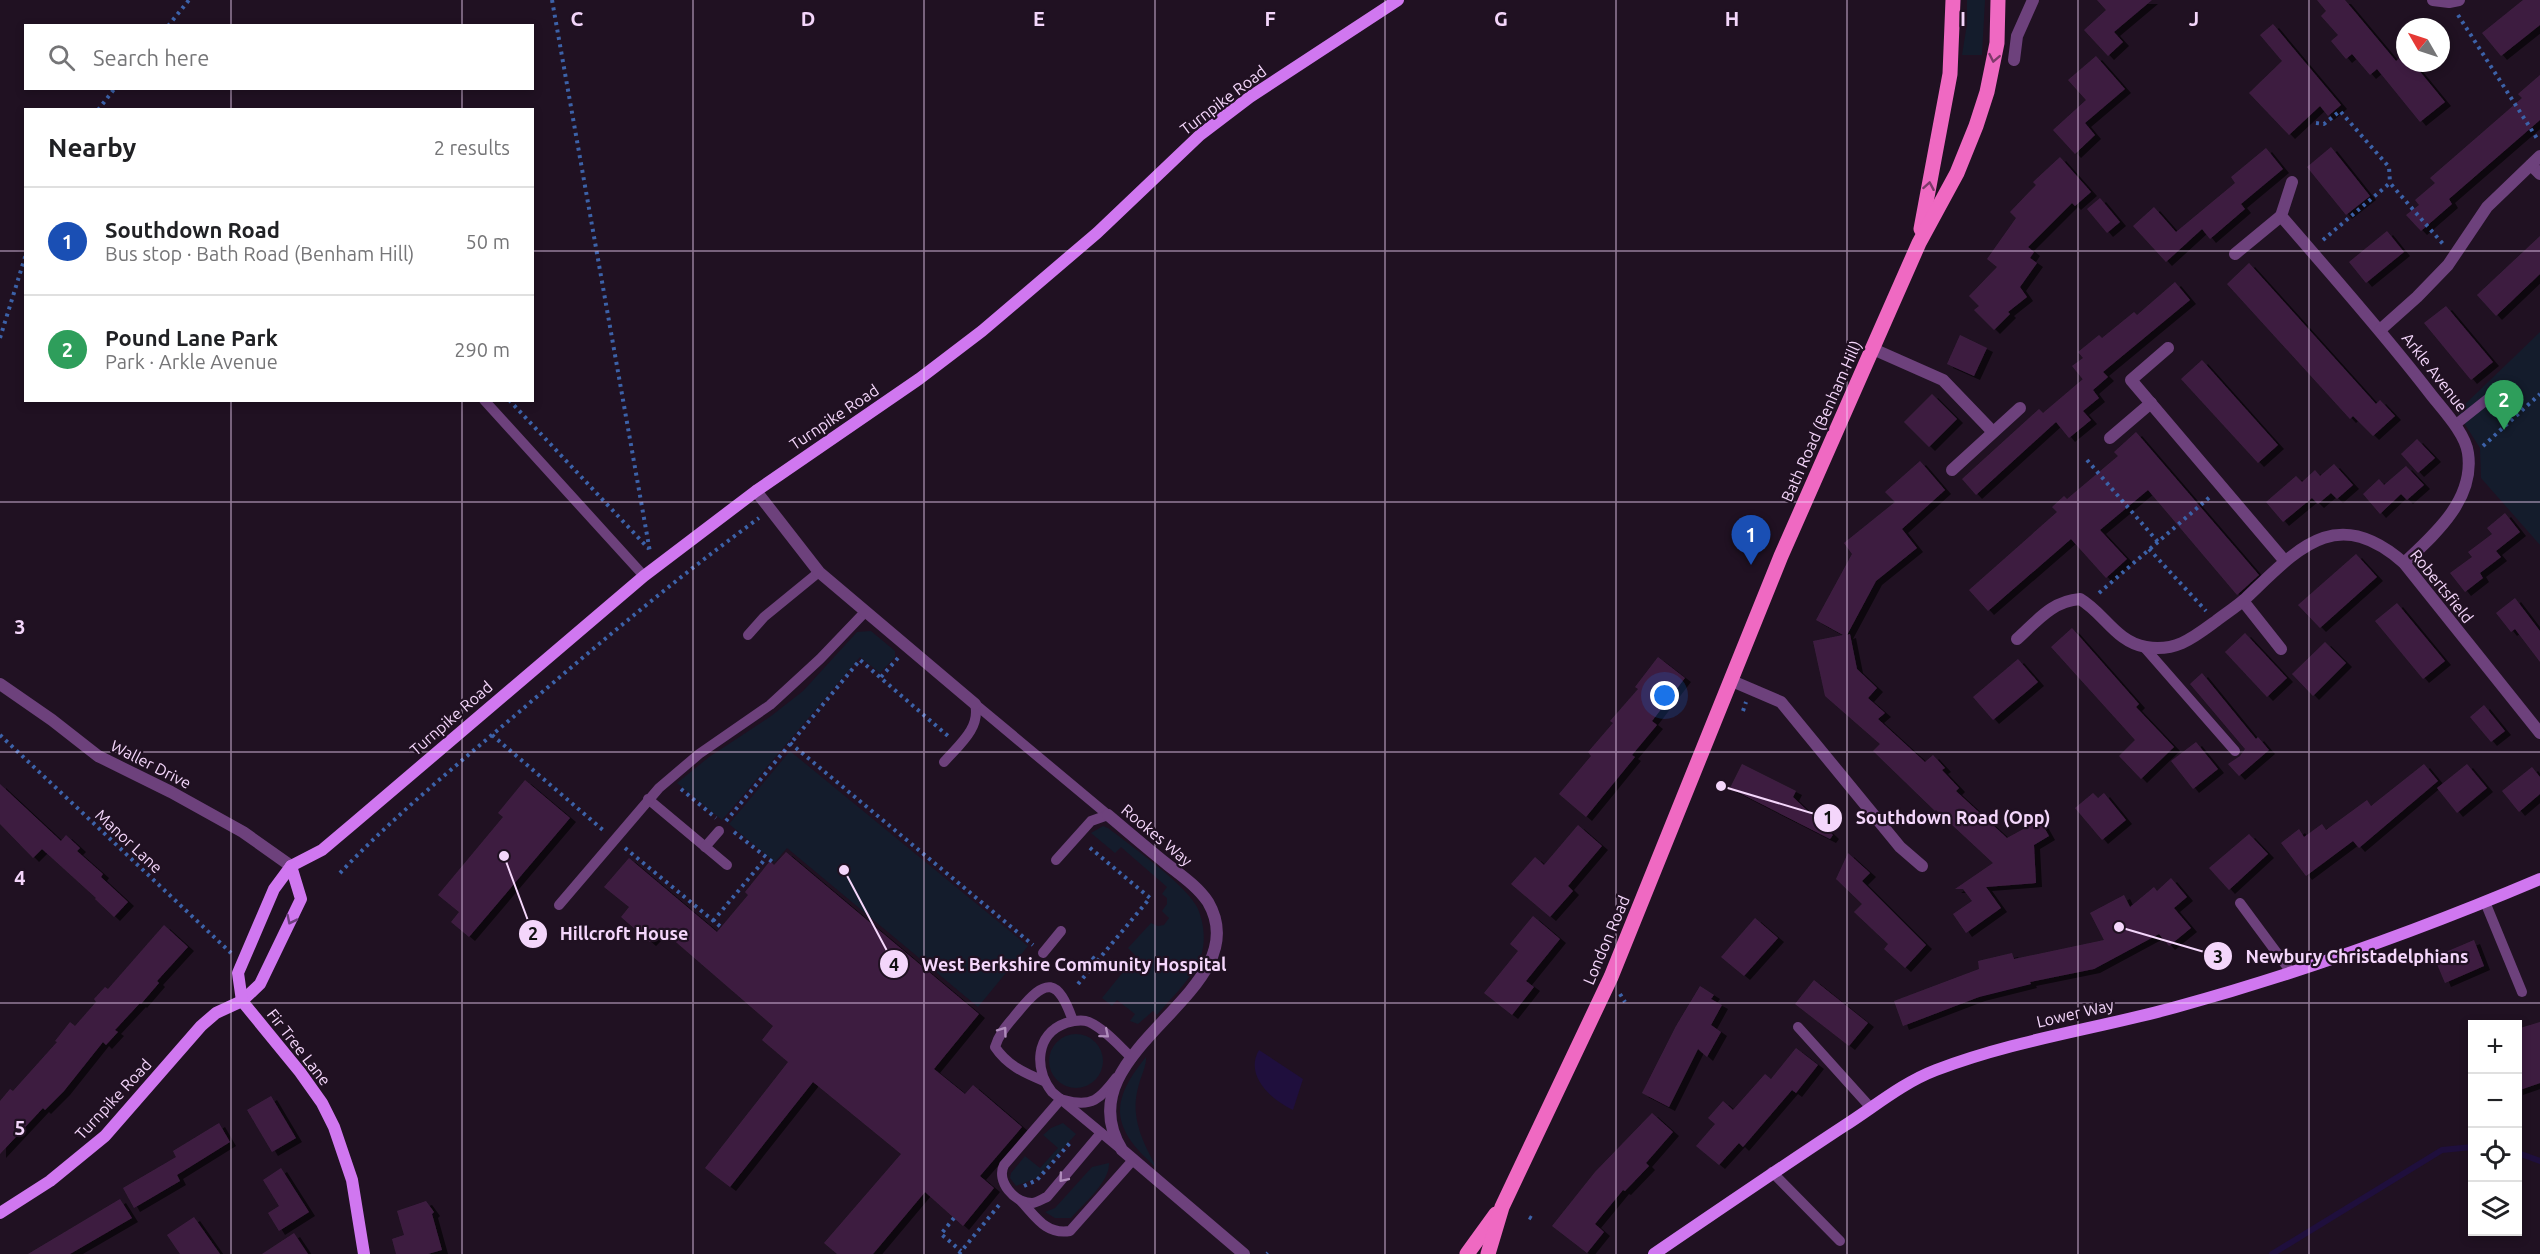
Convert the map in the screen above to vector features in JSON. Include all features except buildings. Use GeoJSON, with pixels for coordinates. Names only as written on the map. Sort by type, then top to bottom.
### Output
{"type":"FeatureCollection","features":[{"type":"Feature","properties":{"kind":"main road","name":"Bath Road (Benham Hill)"},"geometry":{"type":"LineString","coordinates":[[1919,243],[1950,74],[1953,0]]}},
{"type":"Feature","properties":{"kind":"main road","name":"Bath Road (Benham Hill)"},"geometry":{"type":"LineString","coordinates":[[1731,681],[1781,556],[1919,243],[1957,173],[1982,108],[1997,43],[1998,0]]}},
{"type":"Feature","properties":{"kind":"main road","name":"London Road"},"geometry":{"type":"LineString","coordinates":[[1488,1254],[1502,1207],[1611,977],[1731,681]]}},
{"type":"Feature","properties":{"kind":"main road","name":"London Road"},"geometry":{"type":"LineString","coordinates":[[1467,1254],[1502,1207]]}},
{"type":"Feature","properties":{"kind":"street","name":"Turnpike Road"},"geometry":{"type":"LineString","coordinates":[[242,1000],[238,973],[274,889],[291,866],[321,850],[354,823],[644,576],[756,491],[919,379],[982,331],[1083,246],[1200,135],[1223,117],[1398,0]]}},
{"type":"Feature","properties":{"kind":"street"},"geometry":{"type":"LineString","coordinates":[[2014,60],[2017,36],[2033,0]]}},
{"type":"Feature","properties":{"kind":"street"},"geometry":{"type":"LineString","coordinates":[[2433,0],[2454,1]]}},
{"type":"Feature","properties":{"kind":"street"},"geometry":{"type":"LineString","coordinates":[[2380,330],[2417,297],[2454,256],[2487,207],[2537,165]]}},
{"type":"Feature","properties":{"kind":"street"},"geometry":{"type":"LineString","coordinates":[[2235,254],[2281,216],[2292,182]]}},
{"type":"Feature","properties":{"kind":"street","name":"Arkle Avenue"},"geometry":{"type":"LineString","coordinates":[[2281,216],[2380,330],[2455,424],[2469,452]]}},
{"type":"Feature","properties":{"kind":"street"},"geometry":{"type":"LineString","coordinates":[[2168,348],[2131,380],[2284,560]]}},
{"type":"Feature","properties":{"kind":"street"},"geometry":{"type":"LineString","coordinates":[[1873,349],[1943,380],[1993,432]]}},
{"type":"Feature","properties":{"kind":"street"},"geometry":{"type":"LineString","coordinates":[[2110,438],[2151,403]]}},
{"type":"Feature","properties":{"kind":"street"},"geometry":{"type":"LineString","coordinates":[[1952,470],[2020,408]]}},
{"type":"Feature","properties":{"kind":"street"},"geometry":{"type":"LineString","coordinates":[[2404,563],[2439,530],[2455,506],[2468,478],[2469,452]]}},
{"type":"Feature","properties":{"kind":"street","name":"Rookes Way"},"geometry":{"type":"LineString","coordinates":[[756,491],[819,572],[975,704]]}},
{"type":"Feature","properties":{"kind":"street","name":"Robertsfield"},"geometry":{"type":"LineString","coordinates":[[2144,647],[2180,646],[2193,639],[2243,601],[2284,560],[2305,545],[2320,538],[2349,536],[2378,545],[2393,553],[2404,563],[2540,733]]}},
{"type":"Feature","properties":{"kind":"street"},"geometry":{"type":"LineString","coordinates":[[2017,639],[2052,607],[2066,600],[2080,599],[2126,640],[2144,647]]}},
{"type":"Feature","properties":{"kind":"street"},"geometry":{"type":"LineString","coordinates":[[2243,601],[2282,649]]}},
{"type":"Feature","properties":{"kind":"street"},"geometry":{"type":"LineString","coordinates":[[1731,681],[1781,702],[1900,847],[1922,866]]}},
{"type":"Feature","properties":{"kind":"street","name":"Waller Drive"},"geometry":{"type":"LineString","coordinates":[[0,684],[98,756],[181,797],[243,832],[291,866]]}},
{"type":"Feature","properties":{"kind":"street","name":"Rookes Way"},"geometry":{"type":"LineString","coordinates":[[1108,815],[1201,892],[1215,919],[1217,936],[1213,955],[1196,981],[1116,1078],[1108,1113],[1114,1138],[1133,1160],[1244,1254]]}},
{"type":"Feature","properties":{"kind":"street","name":"Turnpike Road"},"geometry":{"type":"LineString","coordinates":[[0,1213],[50,1181],[83,1154],[124,1116],[201,1026],[216,1013],[242,1000],[260,984],[302,900],[291,866]]}},
{"type":"Feature","properties":{"kind":"street","name":"Lower Way"},"geometry":{"type":"LineString","coordinates":[[1654,1254],[1772,1172],[1901,1087],[1944,1067],[2026,1041],[2173,1008],[2291,972],[2485,902],[2540,879]]}},
{"type":"Feature","properties":{"kind":"street","name":"Fir Tree Lane"},"geometry":{"type":"LineString","coordinates":[[242,1000],[300,1072],[322,1103],[334,1127],[352,1180],[364,1254]]}},
{"type":"Feature","properties":{"kind":"lane"},"geometry":{"type":"LineString","coordinates":[[2455,424],[2499,390]]}},
{"type":"Feature","properties":{"kind":"lane"},"geometry":{"type":"LineString","coordinates":[[486,402],[644,576]]}},
{"type":"Feature","properties":{"kind":"lane"},"geometry":{"type":"LineString","coordinates":[[748,635],[764,617],[819,572]]}},
{"type":"Feature","properties":{"kind":"lane"},"geometry":{"type":"LineString","coordinates":[[559,905],[648,799],[668,779],[699,754],[770,705],[820,659],[865,612]]}},
{"type":"Feature","properties":{"kind":"lane"},"geometry":{"type":"LineString","coordinates":[[2144,647],[2235,751]]}},
{"type":"Feature","properties":{"kind":"lane"},"geometry":{"type":"LineString","coordinates":[[944,762],[975,723],[977,714],[975,704]]}},
{"type":"Feature","properties":{"kind":"lane","name":"Rookes Way"},"geometry":{"type":"LineString","coordinates":[[975,704],[1108,815]]}},
{"type":"Feature","properties":{"kind":"lane"},"geometry":{"type":"LineString","coordinates":[[648,799],[727,866]]}},
{"type":"Feature","properties":{"kind":"lane"},"geometry":{"type":"LineString","coordinates":[[1056,860],[1091,821],[1108,815]]}},
{"type":"Feature","properties":{"kind":"lane"},"geometry":{"type":"LineString","coordinates":[[705,847],[721,827]]}},
{"type":"Feature","properties":{"kind":"lane"},"geometry":{"type":"LineString","coordinates":[[2485,902],[2522,992]]}},
{"type":"Feature","properties":{"kind":"lane"},"geometry":{"type":"LineString","coordinates":[[2240,903],[2291,972]]}},
{"type":"Feature","properties":{"kind":"lane"},"geometry":{"type":"LineString","coordinates":[[1043,953],[1061,931]]}},
{"type":"Feature","properties":{"kind":"lane"},"geometry":{"type":"LineString","coordinates":[[1044,1082],[1020,1072],[1000,1056],[995,1047],[998,1036],[1031,996],[1043,987],[1054,988],[1065,997],[1073,1021]]}},
{"type":"Feature","properties":{"kind":"lane"},"geometry":{"type":"LineString","coordinates":[[1122,1150],[1044,1082],[1039,1070],[1039,1056],[1042,1044],[1060,1025],[1073,1021],[1088,1021],[1132,1058]]}},
{"type":"Feature","properties":{"kind":"lane"},"geometry":{"type":"LineString","coordinates":[[1798,1027],[1871,1108]]}},
{"type":"Feature","properties":{"kind":"lane"},"geometry":{"type":"LineString","coordinates":[[1061,1099],[1077,1104],[1092,1102],[1100,1098],[1116,1078]]}},
{"type":"Feature","properties":{"kind":"lane"},"geometry":{"type":"LineString","coordinates":[[1061,1099],[1004,1165],[1001,1172],[1004,1186],[1045,1227],[1058,1233],[1070,1231],[1133,1160]]}},
{"type":"Feature","properties":{"kind":"lane"},"geometry":{"type":"LineString","coordinates":[[1021,1201],[1034,1203],[1047,1197],[1101,1133]]}},
{"type":"Feature","properties":{"kind":"lane"},"geometry":{"type":"LineString","coordinates":[[1772,1172],[1840,1241]]}},
{"type":"Feature","properties":{"kind":"path"},"geometry":{"type":"LineString","coordinates":[[170,24],[189,0]]}},
{"type":"Feature","properties":{"kind":"path"},"geometry":{"type":"LineString","coordinates":[[552,0],[650,550],[644,576]]}},
{"type":"Feature","properties":{"kind":"path"},"geometry":{"type":"LineString","coordinates":[[2454,1],[2540,143]]}},
{"type":"Feature","properties":{"kind":"path"},"geometry":{"type":"LineString","coordinates":[[100,108],[113,90]]}},
{"type":"Feature","properties":{"kind":"path"},"geometry":{"type":"LineString","coordinates":[[2316,123],[2324,124],[2340,111],[2389,167],[2390,183],[2454,256]]}},
{"type":"Feature","properties":{"kind":"path"},"geometry":{"type":"LineString","coordinates":[[2311,251],[2390,183]]}},
{"type":"Feature","properties":{"kind":"path"},"geometry":{"type":"LineString","coordinates":[[0,338],[24,261]]}},
{"type":"Feature","properties":{"kind":"path"},"geometry":{"type":"LineString","coordinates":[[2469,452],[2480,448],[2540,394]]}},
{"type":"Feature","properties":{"kind":"path"},"geometry":{"type":"LineString","coordinates":[[511,402],[650,550]]}},
{"type":"Feature","properties":{"kind":"path"},"geometry":{"type":"LineString","coordinates":[[2087,460],[2158,542]]}},
{"type":"Feature","properties":{"kind":"path"},"geometry":{"type":"LineString","coordinates":[[2087,603],[2222,486]]}},
{"type":"Feature","properties":{"kind":"path"},"geometry":{"type":"LineString","coordinates":[[340,873],[367,845],[659,592],[760,516]]}},
{"type":"Feature","properties":{"kind":"path"},"geometry":{"type":"LineString","coordinates":[[2149,549],[2216,621]]}},
{"type":"Feature","properties":{"kind":"path"},"geometry":{"type":"LineString","coordinates":[[880,677],[900,655]]}},
{"type":"Feature","properties":{"kind":"path"},"geometry":{"type":"LineString","coordinates":[[721,827],[860,660],[949,735],[944,741]]}},
{"type":"Feature","properties":{"kind":"path","name":"Manor Lane"},"geometry":{"type":"LineString","coordinates":[[0,735],[242,964]]}},
{"type":"Feature","properties":{"kind":"path"},"geometry":{"type":"LineString","coordinates":[[492,735],[608,834]]}},
{"type":"Feature","properties":{"kind":"path"},"geometry":{"type":"LineString","coordinates":[[790,743],[1034,946]]}},
{"type":"Feature","properties":{"kind":"path"},"geometry":{"type":"LineString","coordinates":[[620,844],[721,927]]}},
{"type":"Feature","properties":{"kind":"path"},"geometry":{"type":"LineString","coordinates":[[1078,984],[1150,898],[1089,847],[1084,853]]}},
{"type":"Feature","properties":{"kind":"path"},"geometry":{"type":"LineString","coordinates":[[713,921],[766,858]]}},
{"type":"Feature","properties":{"kind":"path"},"geometry":{"type":"LineString","coordinates":[[1124,918],[1130,923]]}},
{"type":"Feature","properties":{"kind":"path"},"geometry":{"type":"LineString","coordinates":[[1092,957],[1097,961]]}},
{"type":"Feature","properties":{"kind":"path"},"geometry":{"type":"LineString","coordinates":[[1020,1188],[1037,1180],[1072,1140]]}},
{"type":"Feature","properties":{"kind":"path"},"geometry":{"type":"LineString","coordinates":[[954,1218],[941,1233],[960,1252],[1005,1199]]}},
{"type":"Feature","properties":{"kind":"path"},"geometry":{"type":"LineString","coordinates":[[1529,1217],[1534,1220]]}},
{"type":"Feature","properties":{"kind":"shaded area"},"geometry":{"type":"Polygon","coordinates":[[[1967,0],[1985,0],[1982,55],[1962,55],[1967,24],[1967,0]]]}},
{"type":"Feature","properties":{"kind":"shaded area"},"geometry":{"type":"Polygon","coordinates":[[[2540,332],[2540,545],[2481,478],[2480,448],[2457,412],[2540,332]]]}},
{"type":"Feature","properties":{"kind":"shaded area"},"geometry":{"type":"Polygon","coordinates":[[[871,631],[895,651],[895,657],[880,673],[860,657],[722,820],[677,783],[709,757],[771,716],[803,691],[857,632],[871,631]]]}},
{"type":"Feature","properties":{"kind":"shaded area"},"geometry":{"type":"Polygon","coordinates":[[[790,751],[1028,946],[978,1007],[787,848],[775,862],[729,824],[790,751]]]}},
{"type":"Feature","properties":{"kind":"shaded area"},"geometry":{"type":"Polygon","coordinates":[[[1103,826],[1143,855],[1182,888],[1197,907],[1203,925],[1203,950],[1193,972],[1157,1015],[1153,1011],[1138,1024],[1130,1021],[1135,1014],[1117,1000],[1112,1006],[1102,998],[1136,956],[1128,948],[1151,923],[1158,926],[1164,925],[1169,918],[1162,911],[1167,904],[1167,898],[1162,894],[1167,887],[1121,847],[1115,853],[1091,833],[1103,826]]]}},
{"type":"Feature","properties":{"kind":"shaded area"},"geometry":{"type":"Polygon","coordinates":[[[1071,1034],[1081,1034],[1091,1038],[1099,1046],[1103,1061],[1099,1076],[1091,1084],[1081,1088],[1071,1088],[1061,1084],[1053,1076],[1049,1066],[1049,1056],[1053,1046],[1061,1038],[1071,1034]]]}},
{"type":"Feature","properties":{"kind":"shaded area"},"geometry":{"type":"Polygon","coordinates":[[[1259,1050],[1303,1079],[1293,1110],[1276,1100],[1262,1086],[1255,1069],[1255,1059],[1259,1050]]]}},
{"type":"Feature","properties":{"kind":"shaded area"},"geometry":{"type":"Polygon","coordinates":[[[1146,1057],[1138,1088],[1136,1109],[1139,1130],[1157,1168],[1131,1141],[1120,1115],[1125,1088],[1146,1057]]]}},
{"type":"Feature","properties":{"kind":"shaded area"},"geometry":{"type":"Polygon","coordinates":[[[1063,1123],[1076,1134],[1037,1178],[1016,1186],[1010,1178],[1011,1173],[1025,1156],[1040,1168],[1058,1148],[1043,1135],[1051,1128],[1063,1123]]]}},
{"type":"Feature","properties":{"kind":"shaded area"},"geometry":{"type":"Polygon","coordinates":[[[1109,1163],[1101,1185],[1071,1218],[1055,1218],[1045,1212],[1055,1208],[1092,1167],[1109,1163]]]}},
{"type":"Feature","properties":{"kind":"waterway"},"geometry":{"type":"LineString","coordinates":[[2272,1254],[2442,1150],[2468,1147]]}},
{"type":"Feature","properties":{"kind":"waterway"},"geometry":{"type":"LineString","coordinates":[[2522,1154],[2540,1161]]}},
{"type":"Feature","properties":{"kind":"place","name":"Pound Lane Park"},"geometry":{"type":"Point","coordinates":[2504,430]}},
{"type":"Feature","properties":{"kind":"place","name":"Southdown Road"},"geometry":{"type":"Point","coordinates":[1751,565]}},
{"type":"Feature","properties":{"kind":"place","name":"Southdown Road (Opp)"},"geometry":{"type":"Point","coordinates":[1721,786]}},
{"type":"Feature","properties":{"kind":"place","name":"Hillcroft House"},"geometry":{"type":"Point","coordinates":[504,856]}},
{"type":"Feature","properties":{"kind":"place","name":"West Berkshire Community Hospital"},"geometry":{"type":"Point","coordinates":[844,870]}},
{"type":"Feature","properties":{"kind":"place","name":"Newbury Christadelphians"},"geometry":{"type":"Point","coordinates":[2119,927]}}]}
